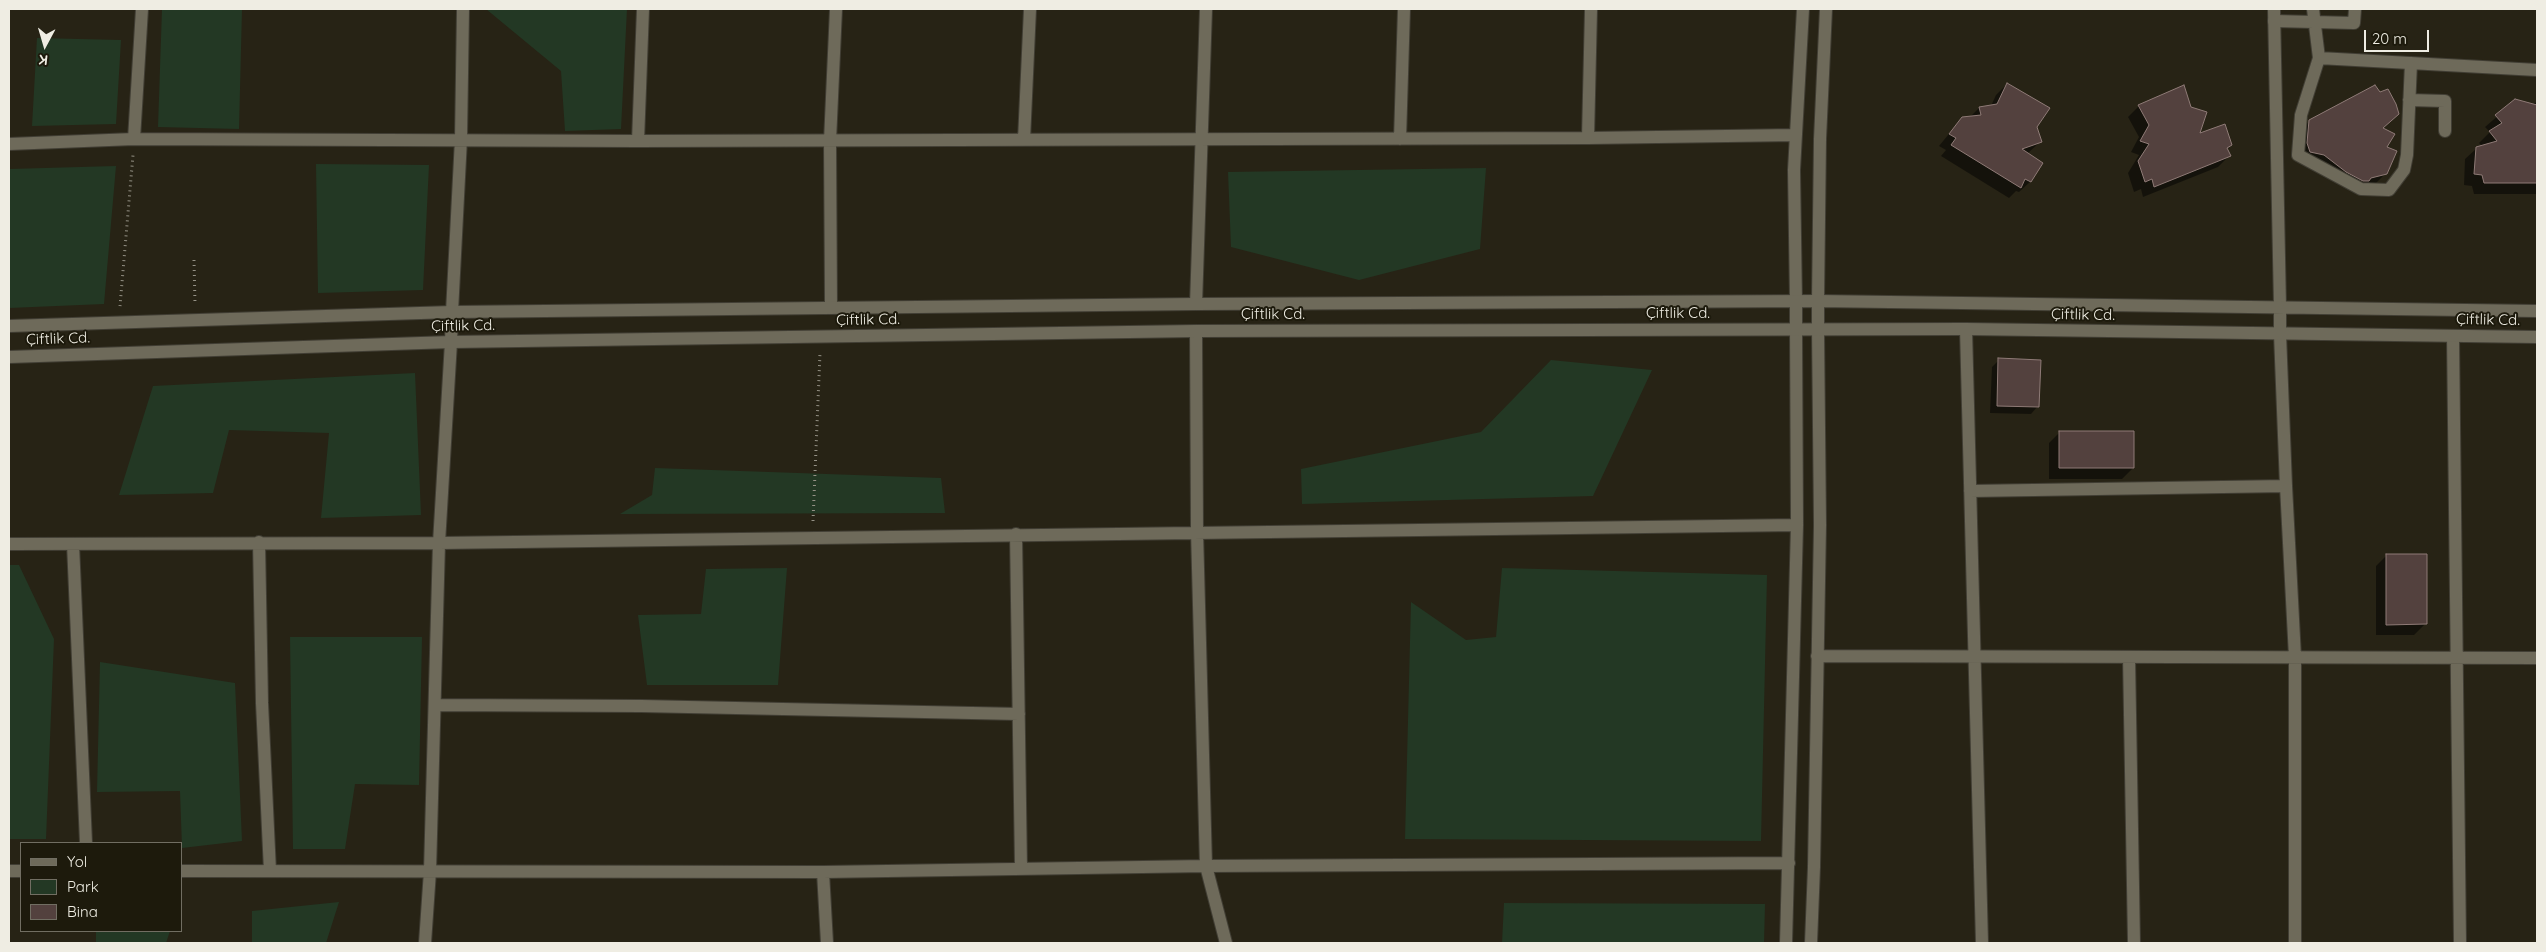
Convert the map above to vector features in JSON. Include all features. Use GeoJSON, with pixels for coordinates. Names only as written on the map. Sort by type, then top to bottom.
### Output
{"type":"FeatureCollection","features":[{"type":"Feature","properties":{"kind":"street"},"geometry":{"type":"LineString","coordinates":[[134,139],[142,9]]}},
{"type":"Feature","properties":{"kind":"street"},"geometry":{"type":"LineString","coordinates":[[425,943],[430,871],[439,543],[461,139],[463,9]]}},
{"type":"Feature","properties":{"kind":"street"},"geometry":{"type":"LineString","coordinates":[[638,141],[643,9]]}},
{"type":"Feature","properties":{"kind":"street"},"geometry":{"type":"LineString","coordinates":[[831,308],[830,140],[836,9]]}},
{"type":"Feature","properties":{"kind":"street"},"geometry":{"type":"LineString","coordinates":[[1024,140],[1030,9]]}},
{"type":"Feature","properties":{"kind":"street"},"geometry":{"type":"LineString","coordinates":[[1196,304],[1206,9]]}},
{"type":"Feature","properties":{"kind":"street"},"geometry":{"type":"LineString","coordinates":[[1400,139],[1404,9]]}},
{"type":"Feature","properties":{"kind":"street"},"geometry":{"type":"LineString","coordinates":[[1588,138],[1592,9]]}},
{"type":"Feature","properties":{"kind":"street"},"geometry":{"type":"LineString","coordinates":[[1786,943],[1797,525],[1796,135],[1803,9]]}},
{"type":"Feature","properties":{"kind":"street"},"geometry":{"type":"LineString","coordinates":[[1811,943],[1820,525],[1818,301],[1820,138],[1826,9]]}},
{"type":"Feature","properties":{"kind":"street"},"geometry":{"type":"LineString","coordinates":[[2295,943],[2295,657],[2280,334],[2274,15],[2314,15],[2354,23],[2354,9]]}},
{"type":"Feature","properties":{"kind":"street"},"geometry":{"type":"LineString","coordinates":[[2314,15],[2319,58],[2301,115],[2298,155],[2361,189],[2389,190],[2404,170],[2411,63]]}},
{"type":"Feature","properties":{"kind":"street"},"geometry":{"type":"LineString","coordinates":[[2319,58],[2537,70]]}},
{"type":"Feature","properties":{"kind":"street"},"geometry":{"type":"LineString","coordinates":[[2409,100],[2446,101],[2445,131]]}},
{"type":"Feature","properties":{"kind":"street"},"geometry":{"type":"LineString","coordinates":[[9,144],[134,139],[638,141],[1400,139],[1796,135]]}},
{"type":"Feature","properties":{"kind":"street","name":"Çiftlik Cd."},"geometry":{"type":"LineString","coordinates":[[9,326],[452,312],[1196,304],[1818,301],[2537,311]]}},
{"type":"Feature","properties":{"kind":"street"},"geometry":{"type":"LineString","coordinates":[[1966,329],[1982,943]]}},
{"type":"Feature","properties":{"kind":"street","name":"Çiftlik Cd."},"geometry":{"type":"LineString","coordinates":[[9,357],[451,342],[1196,331],[1966,329],[2537,337]]}},
{"type":"Feature","properties":{"kind":"street"},"geometry":{"type":"LineString","coordinates":[[1196,331],[1197,531],[1206,866],[1226,943]]}},
{"type":"Feature","properties":{"kind":"street"},"geometry":{"type":"LineString","coordinates":[[2453,336],[2455,658],[2460,943]]}},
{"type":"Feature","properties":{"kind":"street"},"geometry":{"type":"LineString","coordinates":[[1970,491],[2286,486]]}},
{"type":"Feature","properties":{"kind":"street"},"geometry":{"type":"LineString","coordinates":[[9,544],[439,543],[1197,531],[1797,525]]}},
{"type":"Feature","properties":{"kind":"street"},"geometry":{"type":"LineString","coordinates":[[1016,534],[1021,869]]}},
{"type":"Feature","properties":{"kind":"street"},"geometry":{"type":"LineString","coordinates":[[259,542],[262,704],[270,871]]}},
{"type":"Feature","properties":{"kind":"street"},"geometry":{"type":"LineString","coordinates":[[73,544],[86,842]]}},
{"type":"Feature","properties":{"kind":"street"},"geometry":{"type":"LineString","coordinates":[[1817,656],[2537,658]]}},
{"type":"Feature","properties":{"kind":"street"},"geometry":{"type":"LineString","coordinates":[[2130,657],[2134,943]]}},
{"type":"Feature","properties":{"kind":"street"},"geometry":{"type":"LineString","coordinates":[[435,705],[642,706],[1018,714]]}},
{"type":"Feature","properties":{"kind":"street"},"geometry":{"type":"LineString","coordinates":[[182,871],[823,872],[1206,866],[1789,863]]}},
{"type":"Feature","properties":{"kind":"street"},"geometry":{"type":"LineString","coordinates":[[823,872],[827,943]]}},
{"type":"Feature","properties":{"kind":"path"},"geometry":{"type":"LineString","coordinates":[[119,323],[134,139]]}},
{"type":"Feature","properties":{"kind":"path"},"geometry":{"type":"LineString","coordinates":[[194,260],[196,320]]}},
{"type":"Feature","properties":{"kind":"path"},"geometry":{"type":"LineString","coordinates":[[812,537],[821,337]]}},
{"type":"Feature","properties":{"kind":"green space"},"geometry":{"type":"Polygon","coordinates":[[[162,9],[242,9],[239,129],[158,127],[162,9]]]}},
{"type":"Feature","properties":{"kind":"green space"},"geometry":{"type":"Polygon","coordinates":[[[486,9],[627,9],[621,129],[565,131],[561,71],[486,9]]]}},
{"type":"Feature","properties":{"kind":"green space"},"geometry":{"type":"Polygon","coordinates":[[[37,38],[121,40],[116,124],[32,126],[37,38]]]}},
{"type":"Feature","properties":{"kind":"green space"},"geometry":{"type":"Polygon","coordinates":[[[316,164],[429,165],[423,290],[318,293],[316,164]]]}},
{"type":"Feature","properties":{"kind":"green space"},"geometry":{"type":"Polygon","coordinates":[[[116,166],[104,304],[9,308],[9,169],[116,166]]]}},
{"type":"Feature","properties":{"kind":"green space"},"geometry":{"type":"Polygon","coordinates":[[[1486,168],[1480,249],[1359,280],[1231,247],[1228,172],[1486,168]]]}},
{"type":"Feature","properties":{"kind":"green space"},"geometry":{"type":"Polygon","coordinates":[[[1551,360],[1652,370],[1593,496],[1302,504],[1301,469],[1481,432],[1551,360]]]}},
{"type":"Feature","properties":{"kind":"green space"},"geometry":{"type":"Polygon","coordinates":[[[415,373],[421,515],[321,518],[329,433],[229,430],[213,493],[119,495],[153,386],[415,373]]]}},
{"type":"Feature","properties":{"kind":"green space"},"geometry":{"type":"Polygon","coordinates":[[[655,468],[941,478],[945,513],[620,514],[652,495],[655,468]]]}},
{"type":"Feature","properties":{"kind":"green space"},"geometry":{"type":"Polygon","coordinates":[[[9,565],[19,565],[54,639],[46,839],[9,839],[9,565]]]}},
{"type":"Feature","properties":{"kind":"green space"},"geometry":{"type":"Polygon","coordinates":[[[787,568],[778,685],[647,685],[638,615],[701,614],[706,569],[787,568]]]}},
{"type":"Feature","properties":{"kind":"green space"},"geometry":{"type":"Polygon","coordinates":[[[1502,568],[1767,575],[1761,841],[1405,839],[1411,602],[1466,640],[1496,637],[1502,568]]]}},
{"type":"Feature","properties":{"kind":"green space"},"geometry":{"type":"Polygon","coordinates":[[[290,637],[422,637],[419,785],[355,784],[345,849],[293,849],[290,637]]]}},
{"type":"Feature","properties":{"kind":"green space"},"geometry":{"type":"Polygon","coordinates":[[[100,662],[235,683],[242,841],[182,848],[180,791],[97,792],[100,662]]]}},
{"type":"Feature","properties":{"kind":"green space"},"geometry":{"type":"Polygon","coordinates":[[[339,902],[326,943],[252,943],[252,911],[339,902]]]}},
{"type":"Feature","properties":{"kind":"green space"},"geometry":{"type":"Polygon","coordinates":[[[1504,903],[1765,904],[1764,943],[1502,943],[1504,903]]]}},
{"type":"Feature","properties":{"kind":"green space"},"geometry":{"type":"Polygon","coordinates":[[[96,932],[170,932],[166,943],[96,943],[96,932]]]}},
{"type":"Feature","properties":{"kind":"building"},"geometry":{"type":"Polygon","coordinates":[[[2007,83],[2050,108],[2037,127],[2042,142],[2022,149],[2043,163],[2031,182],[2025,179],[2021,188],[1951,145],[1956,138],[1949,134],[1962,117],[1981,115],[1979,107],[1997,104],[2007,83]]]}},
{"type":"Feature","properties":{"kind":"building"},"geometry":{"type":"Polygon","coordinates":[[[2184,85],[2191,107],[2207,112],[2200,133],[2225,124],[2232,145],[2227,148],[2231,156],[2154,187],[2152,179],[2145,182],[2138,161],[2149,144],[2140,141],[2149,125],[2138,105],[2184,85]]]}},
{"type":"Feature","properties":{"kind":"building"},"geometry":{"type":"Polygon","coordinates":[[[2375,85],[2380,92],[2388,89],[2396,104],[2399,114],[2383,128],[2395,134],[2387,147],[2397,151],[2387,174],[2371,178],[2369,181],[2363,181],[2346,172],[2324,155],[2310,152],[2307,143],[2309,120],[2375,85]]]}},
{"type":"Feature","properties":{"kind":"building"},"geometry":{"type":"Polygon","coordinates":[[[2515,99],[2537,105],[2537,183],[2484,183],[2482,175],[2474,174],[2476,147],[2497,141],[2489,131],[2502,123],[2495,115],[2515,99]]]}},
{"type":"Feature","properties":{"kind":"building"},"geometry":{"type":"Polygon","coordinates":[[[1998,358],[2041,360],[2039,407],[1997,406],[1998,358]]]}},
{"type":"Feature","properties":{"kind":"building"},"geometry":{"type":"Polygon","coordinates":[[[2059,431],[2134,431],[2134,468],[2059,468],[2059,431]]]}},
{"type":"Feature","properties":{"kind":"building"},"geometry":{"type":"Polygon","coordinates":[[[2386,554],[2427,554],[2427,624],[2386,625],[2386,554]]]}}]}
